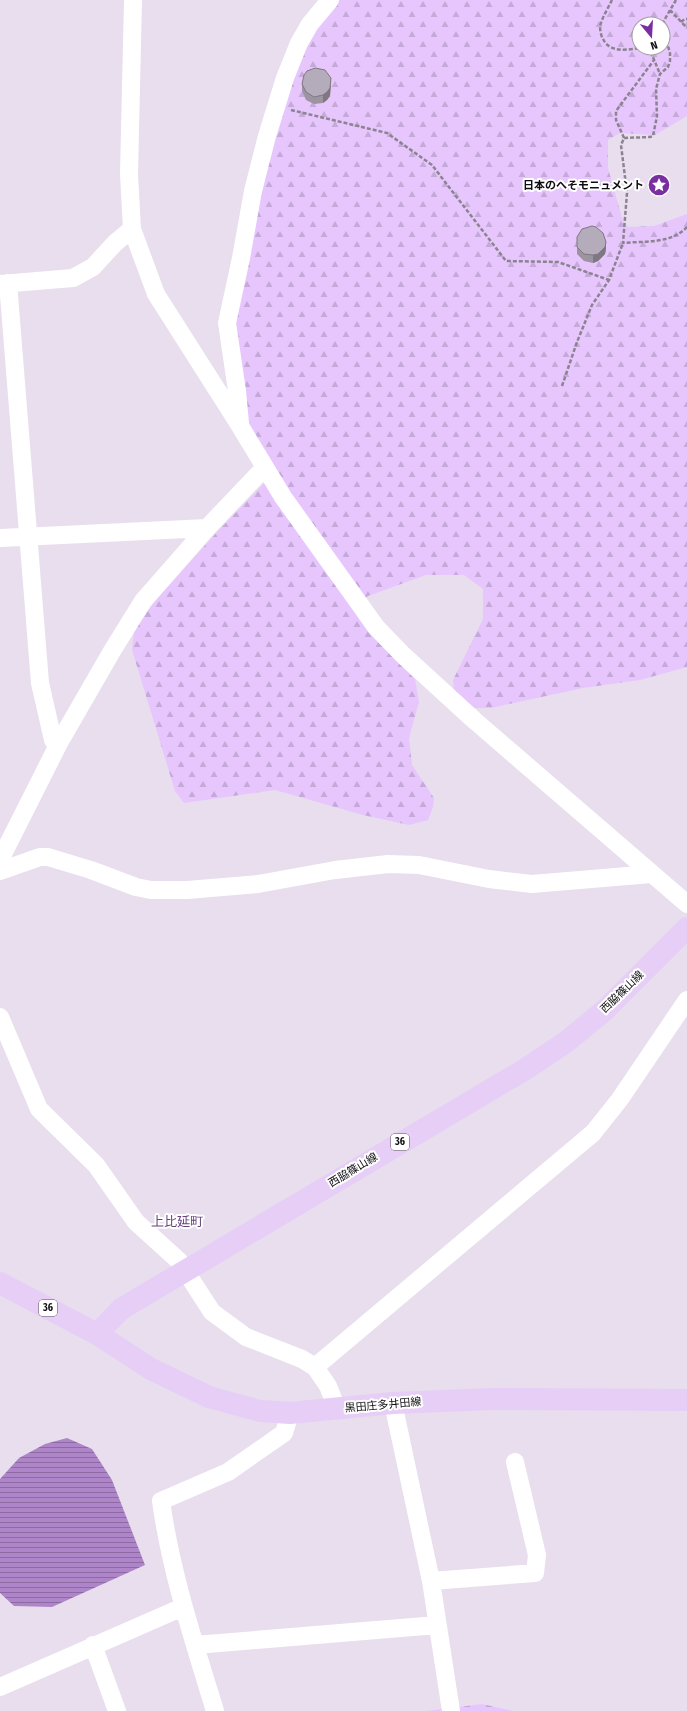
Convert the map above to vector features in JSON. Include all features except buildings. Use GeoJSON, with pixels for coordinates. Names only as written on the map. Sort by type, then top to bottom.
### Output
{"type":"FeatureCollection","features":[{"type":"Feature","properties":{"kind":"main road","name":"西脇篠山線"},"geometry":{"type":"LineString","coordinates":[[97,1334],[121,1309],[388,1149],[524,1070],[566,1042],[605,1010],[687,928]]}},
{"type":"Feature","properties":{"kind":"main road","name":"36"},"geometry":{"type":"LineString","coordinates":[[0,1283],[97,1334]]}},
{"type":"Feature","properties":{"kind":"main road","name":"黒田庄多井田線"},"geometry":{"type":"LineString","coordinates":[[97,1334],[151,1369],[209,1397],[260,1411],[290,1413],[393,1403],[492,1399],[687,1400]]}},
{"type":"Feature","properties":{"kind":"street"},"geometry":{"type":"LineString","coordinates":[[133,0],[129,174],[132,229],[156,294],[240,426],[283,497],[376,627],[403,655],[474,720],[687,904]]}},
{"type":"Feature","properties":{"kind":"street"},"geometry":{"type":"LineString","coordinates":[[240,426],[237,391],[227,323],[253,191],[276,106],[299,43],[310,24],[330,0]]}},
{"type":"Feature","properties":{"kind":"street"},"geometry":{"type":"LineString","coordinates":[[59,743],[53,740],[40,683],[29,538],[4,283],[73,278],[93,268],[115,243],[132,229]]}},
{"type":"Feature","properties":{"kind":"street"},"geometry":{"type":"LineString","coordinates":[[0,860],[59,743],[112,651],[143,601],[207,528],[265,467]]}},
{"type":"Feature","properties":{"kind":"street"},"geometry":{"type":"LineString","coordinates":[[0,538],[29,538],[207,528]]}},
{"type":"Feature","properties":{"kind":"street"},"geometry":{"type":"LineString","coordinates":[[0,871],[40,857],[48,857],[91,870],[136,887],[151,890],[180,890],[258,884],[335,870],[388,864],[418,865],[489,879],[532,884],[651,874]]}},
{"type":"Feature","properties":{"kind":"street"},"geometry":{"type":"LineString","coordinates":[[315,1367],[593,1133],[620,1099],[687,1000]]}},
{"type":"Feature","properties":{"kind":"street"},"geometry":{"type":"LineString","coordinates":[[0,1017],[38,1109],[96,1165],[136,1222],[187,1270],[212,1312],[246,1337],[302,1359],[315,1367],[328,1386],[337,1409]]}},
{"type":"Feature","properties":{"kind":"street"},"geometry":{"type":"LineString","coordinates":[[393,1403],[430,1581],[451,1711]]}},
{"type":"Feature","properties":{"kind":"street"},"geometry":{"type":"LineString","coordinates":[[215,1711],[183,1606],[165,1531],[161,1501],[228,1472],[284,1433],[290,1413]]}},
{"type":"Feature","properties":{"kind":"street"},"geometry":{"type":"LineString","coordinates":[[430,1581],[535,1573],[537,1555],[515,1462]]}},
{"type":"Feature","properties":{"kind":"street"},"geometry":{"type":"LineString","coordinates":[[0,1687],[183,1606]]}},
{"type":"Feature","properties":{"kind":"street"},"geometry":{"type":"LineString","coordinates":[[195,1645],[437,1625]]}},
{"type":"Feature","properties":{"kind":"street"},"geometry":{"type":"LineString","coordinates":[[93,1646],[117,1711]]}},
{"type":"Feature","properties":{"kind":"path"},"geometry":{"type":"LineString","coordinates":[[612,0],[600,27],[602,37],[606,44],[611,48],[621,50],[631,49]]}},
{"type":"Feature","properties":{"kind":"path"},"geometry":{"type":"LineString","coordinates":[[667,16],[676,0]]}},
{"type":"Feature","properties":{"kind":"path"},"geometry":{"type":"LineString","coordinates":[[670,10],[687,28]]}},
{"type":"Feature","properties":{"kind":"path"},"geometry":{"type":"LineString","coordinates":[[681,22],[687,19]]}},
{"type":"Feature","properties":{"kind":"path"},"geometry":{"type":"LineString","coordinates":[[652,56],[660,74]]}},
{"type":"Feature","properties":{"kind":"path"},"geometry":{"type":"LineString","coordinates":[[624,138],[650,138],[653,136],[657,116],[656,89],[660,74],[668,67],[670,56]]}},
{"type":"Feature","properties":{"kind":"path"},"geometry":{"type":"LineString","coordinates":[[562,386],[577,342],[592,305],[609,280],[623,243],[627,193],[621,145],[624,138],[616,120],[616,110],[654,60]]}},
{"type":"Feature","properties":{"kind":"path"},"geometry":{"type":"LineString","coordinates":[[276,106],[387,133],[432,165],[506,262],[558,262],[609,280]]}},
{"type":"Feature","properties":{"kind":"path"},"geometry":{"type":"LineString","coordinates":[[623,243],[662,240],[676,236],[687,227]]}},
{"type":"Feature","properties":{"kind":"green space"},"geometry":{"type":"Polygon","coordinates":[[[334,0],[687,0],[687,116],[655,135],[620,133],[608,140],[608,168],[623,221],[628,227],[654,226],[687,214],[687,667],[640,680],[583,688],[491,708],[472,708],[454,692],[453,680],[483,619],[483,589],[464,575],[426,575],[368,596],[354,608],[355,612],[368,632],[415,679],[419,702],[409,737],[412,765],[434,798],[433,807],[428,820],[409,825],[363,815],[275,790],[184,803],[175,791],[132,650],[134,630],[155,601],[218,531],[275,472],[247,420],[234,330],[257,192],[297,58],[334,0]]]}},
{"type":"Feature","properties":{"kind":"green space"},"geometry":{"type":"Polygon","coordinates":[[[482,1704],[513,1711],[427,1711],[482,1704]]]}},
{"type":"Feature","properties":{"kind":"shaded area"},"geometry":{"type":"Polygon","coordinates":[[[67,1438],[92,1449],[112,1480],[145,1565],[52,1607],[14,1606],[0,1593],[0,1479],[19,1458],[45,1444],[67,1438]]]}},
{"type":"Feature","properties":{"kind":"place","name":"日本のへそモニュメント"},"geometry":{"type":"Point","coordinates":[659,185]}},
{"type":"Feature","properties":{"kind":"district","name":"上比延町"},"geometry":{"type":"Point","coordinates":[177,1221]}}]}
